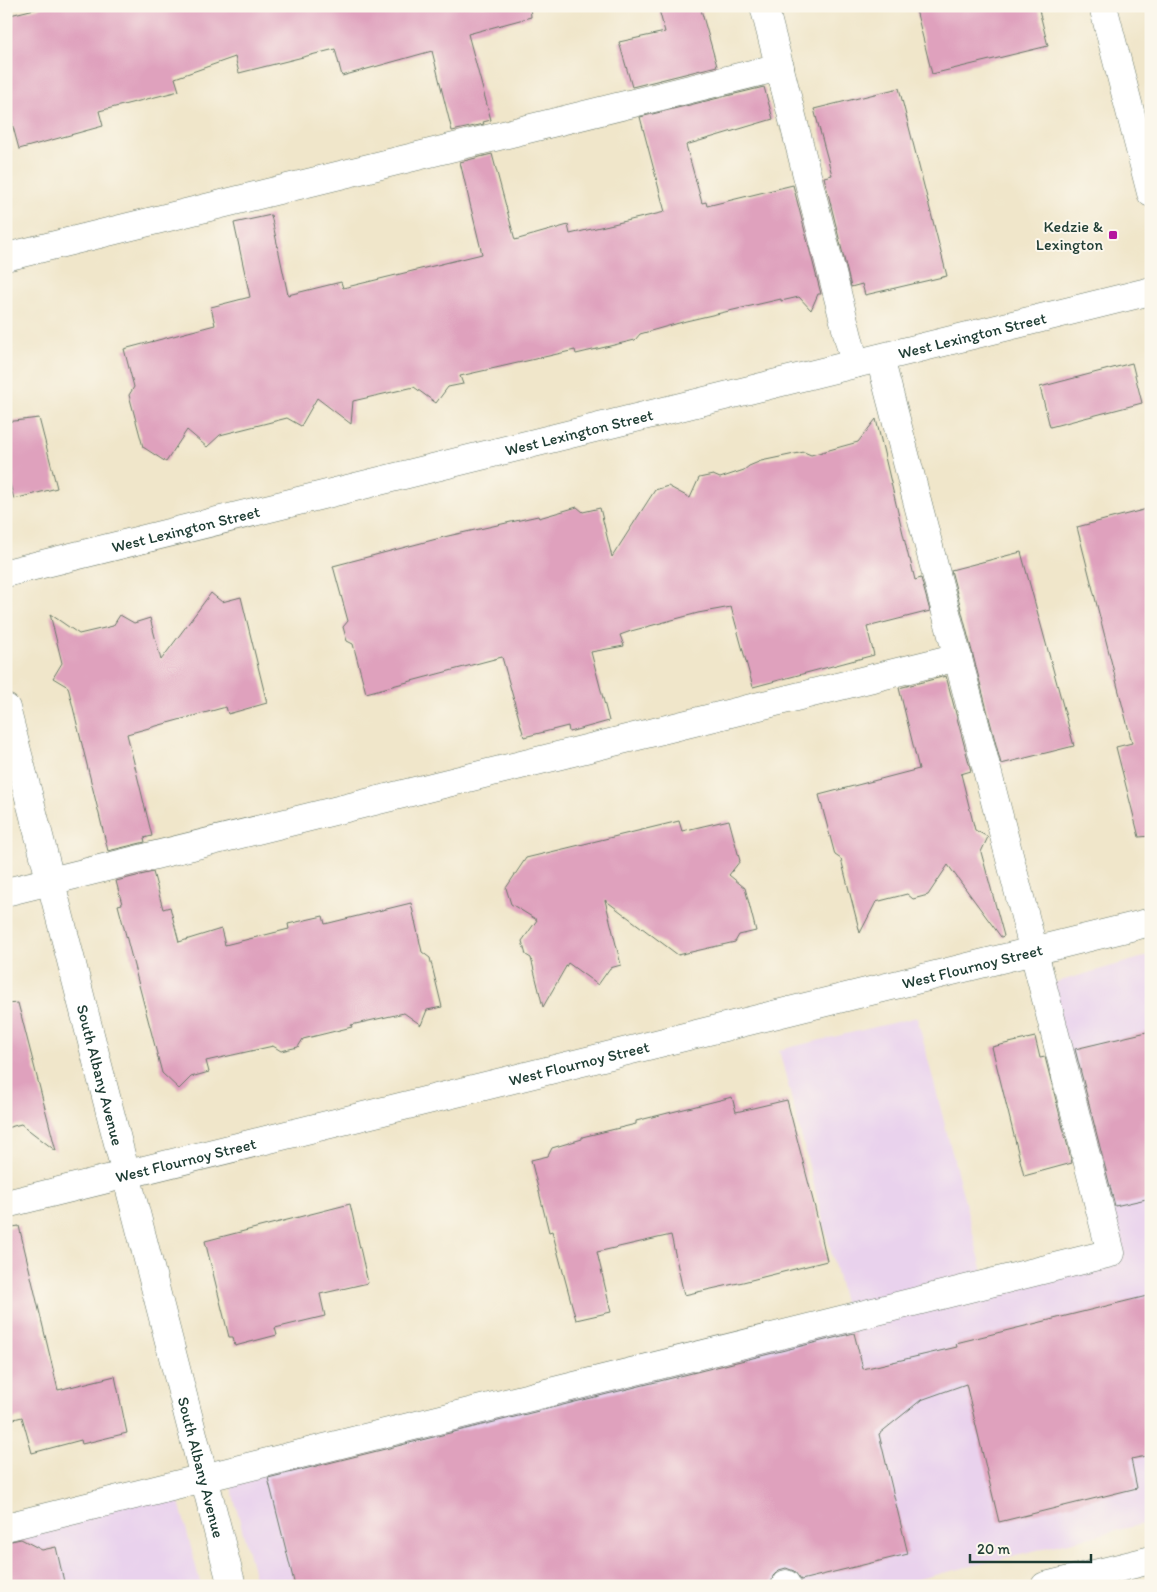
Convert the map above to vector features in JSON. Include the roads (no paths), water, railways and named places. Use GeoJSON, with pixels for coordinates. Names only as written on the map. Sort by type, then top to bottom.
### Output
{"type":"FeatureCollection","features":[{"type":"Feature","properties":{"kind":"street"},"geometry":{"type":"LineString","coordinates":[[6,1527],[1110,1253],[958,657],[780,67],[764,6]]}},
{"type":"Feature","properties":{"kind":"street"},"geometry":{"type":"LineString","coordinates":[[1103,6],[1151,193]]}},
{"type":"Feature","properties":{"kind":"street"},"geometry":{"type":"LineString","coordinates":[[6,258],[780,67]]}},
{"type":"Feature","properties":{"kind":"street","name":"West Lexington Street"},"geometry":{"type":"LineString","coordinates":[[6,573],[1151,291]]}},
{"type":"Feature","properties":{"kind":"street"},"geometry":{"type":"LineString","coordinates":[[6,892],[958,657]]}},
{"type":"Feature","properties":{"kind":"street","name":"South Albany Avenue"},"geometry":{"type":"LineString","coordinates":[[6,708],[232,1586]]}},
{"type":"Feature","properties":{"kind":"street","name":"West Flournoy Street"},"geometry":{"type":"LineString","coordinates":[[6,1204],[1151,922]]}},
{"type":"Feature","properties":{"kind":"street"},"geometry":{"type":"LineString","coordinates":[[1045,1586],[1151,1560]]}},
{"type":"Feature","properties":{"kind":"place","name":"Kedzie & Lexington"},"geometry":{"type":"Point","coordinates":[1113,235]}}]}
